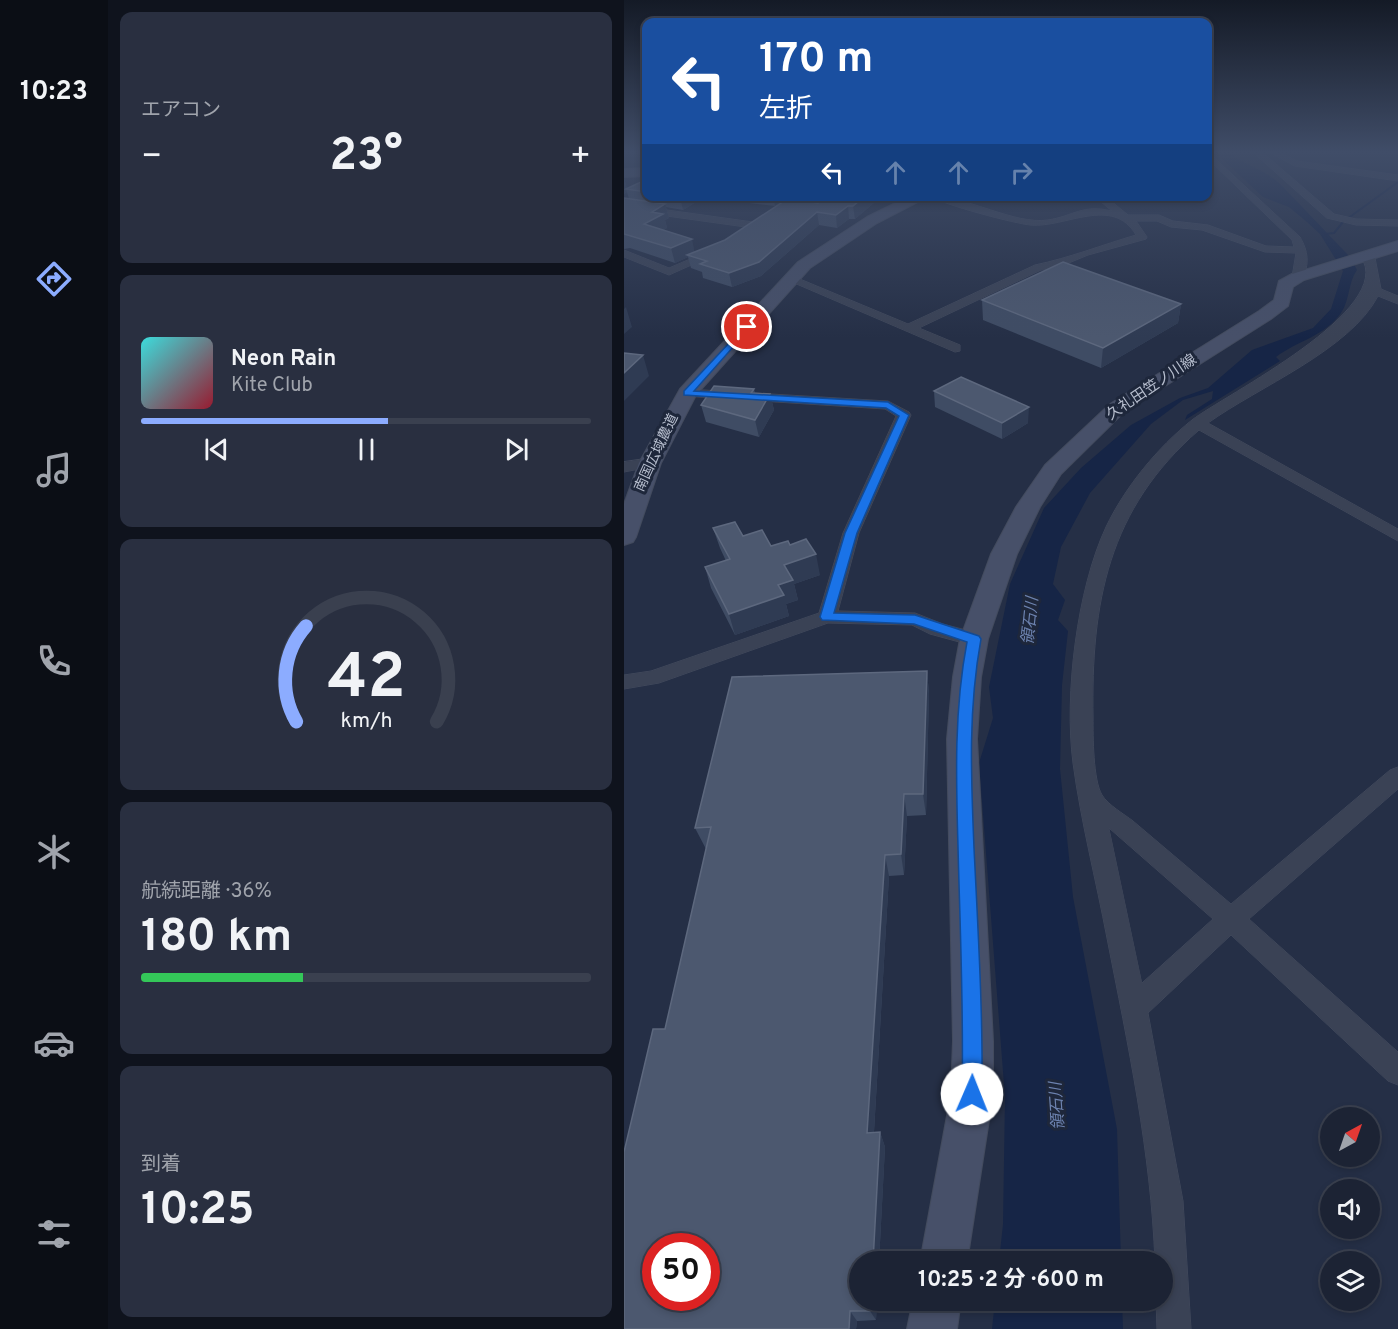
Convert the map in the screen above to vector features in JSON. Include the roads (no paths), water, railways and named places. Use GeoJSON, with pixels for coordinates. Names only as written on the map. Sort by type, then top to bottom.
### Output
{"type":"FeatureCollection","features":[{"type":"Feature","properties":{"kind":"main road","name":"南国広域農道"},"geometry":{"type":"LineString","coordinates":[[624,537],[650,463],[687,393],[804,265],[837,241],[888,214]]}},
{"type":"Feature","properties":{"kind":"main road"},"geometry":{"type":"LineString","coordinates":[[1302,267],[1364,257],[1398,246]]}},
{"type":"Feature","properties":{"kind":"main road","name":"久礼田笠ノ川線"},"geometry":{"type":"LineString","coordinates":[[945,1251],[972,1094],[973,1041],[962,739],[967,677],[974,639],[1004,554],[1028,507],[1053,470],[1117,408],[1225,341],[1282,302],[1285,285],[1302,267]]}},
{"type":"Feature","properties":{"kind":"main road"},"geometry":{"type":"LineString","coordinates":[[932,1329],[935,1311]]}},
{"type":"Feature","properties":{"kind":"street"},"geometry":{"type":"LineString","coordinates":[[674,214],[760,226]]}},
{"type":"Feature","properties":{"kind":"street"},"geometry":{"type":"LineString","coordinates":[[742,237],[776,214]]}},
{"type":"Feature","properties":{"kind":"street"},"geometry":{"type":"LineString","coordinates":[[1003,214],[1038,223],[1056,222],[1079,214]]}},
{"type":"Feature","properties":{"kind":"street"},"geometry":{"type":"LineString","coordinates":[[1104,214],[1126,218],[1159,218],[1171,224],[1204,226],[1265,249],[1302,267]]}},
{"type":"Feature","properties":{"kind":"street"},"geometry":{"type":"LineString","coordinates":[[909,327],[1039,267],[1050,267],[1084,253],[1142,237],[1121,214]]}},
{"type":"Feature","properties":{"kind":"street"},"geometry":{"type":"LineString","coordinates":[[1270,214],[1296,239],[1302,267]]}},
{"type":"Feature","properties":{"kind":"street"},"geometry":{"type":"LineString","coordinates":[[1328,214],[1356,222],[1398,223]]}},
{"type":"Feature","properties":{"kind":"street"},"geometry":{"type":"LineString","coordinates":[[624,253],[669,272],[723,248]]}},
{"type":"Feature","properties":{"kind":"street"},"geometry":{"type":"LineString","coordinates":[[1174,1329],[1168,1201],[1134,1007],[1084,762],[1081,711],[1094,583],[1115,525],[1138,489],[1198,423],[1347,328],[1370,302],[1375,291],[1371,260],[1364,257]]}},
{"type":"Feature","properties":{"kind":"street"},"geometry":{"type":"LineString","coordinates":[[791,279],[956,348]]}},
{"type":"Feature","properties":{"kind":"street"},"geometry":{"type":"LineString","coordinates":[[1375,291],[1398,300]]}},
{"type":"Feature","properties":{"kind":"street"},"geometry":{"type":"LineString","coordinates":[[687,393],[888,405],[904,415],[851,533],[826,617]]}},
{"type":"Feature","properties":{"kind":"street"},"geometry":{"type":"LineString","coordinates":[[1198,423],[1398,536]]}},
{"type":"Feature","properties":{"kind":"street"},"geometry":{"type":"LineString","coordinates":[[624,467],[650,463]]}},
{"type":"Feature","properties":{"kind":"street"},"geometry":{"type":"LineString","coordinates":[[624,682],[652,678],[826,617],[915,620],[937,629],[974,639]]}},
{"type":"Feature","properties":{"kind":"street"},"geometry":{"type":"LineString","coordinates":[[1134,1007],[1231,919],[1398,776]]}},
{"type":"Feature","properties":{"kind":"street"},"geometry":{"type":"LineString","coordinates":[[1091,799],[1231,919],[1398,1071]]}},
{"type":"Feature","properties":{"kind":"water","name":"領石川"},"geometry":{"type":"Polygon","coordinates":[[[1297,214],[1309,214],[1350,257],[1357,270],[1341,313],[1319,333],[1276,357],[1280,361],[1185,420],[1187,415],[1212,399],[1213,391],[1183,400],[1151,424],[1090,493],[1061,547],[1053,584],[1065,600],[1058,620],[1068,631],[1062,685],[1060,769],[1073,897],[1117,1129],[1121,1251],[1000,1251],[1003,1224],[1005,1097],[979,763],[993,718],[989,687],[1010,584],[1044,508],[1081,468],[1131,425],[1180,398],[1208,388],[1252,350],[1313,328],[1331,309],[1343,271],[1320,234],[1297,214]]]}},
{"type":"Feature","properties":{"kind":"water"},"geometry":{"type":"Polygon","coordinates":[[[994,1311],[1122,1311],[1123,1329],[992,1329],[994,1311]]]}},
{"type":"Feature","properties":{"kind":"waterway"},"geometry":{"type":"LineString","coordinates":[[1347,219],[1354,214]]}},
{"type":"Feature","properties":{"kind":"waterway"},"geometry":{"type":"LineString","coordinates":[[1325,234],[1334,233],[1343,222]]}}]}
